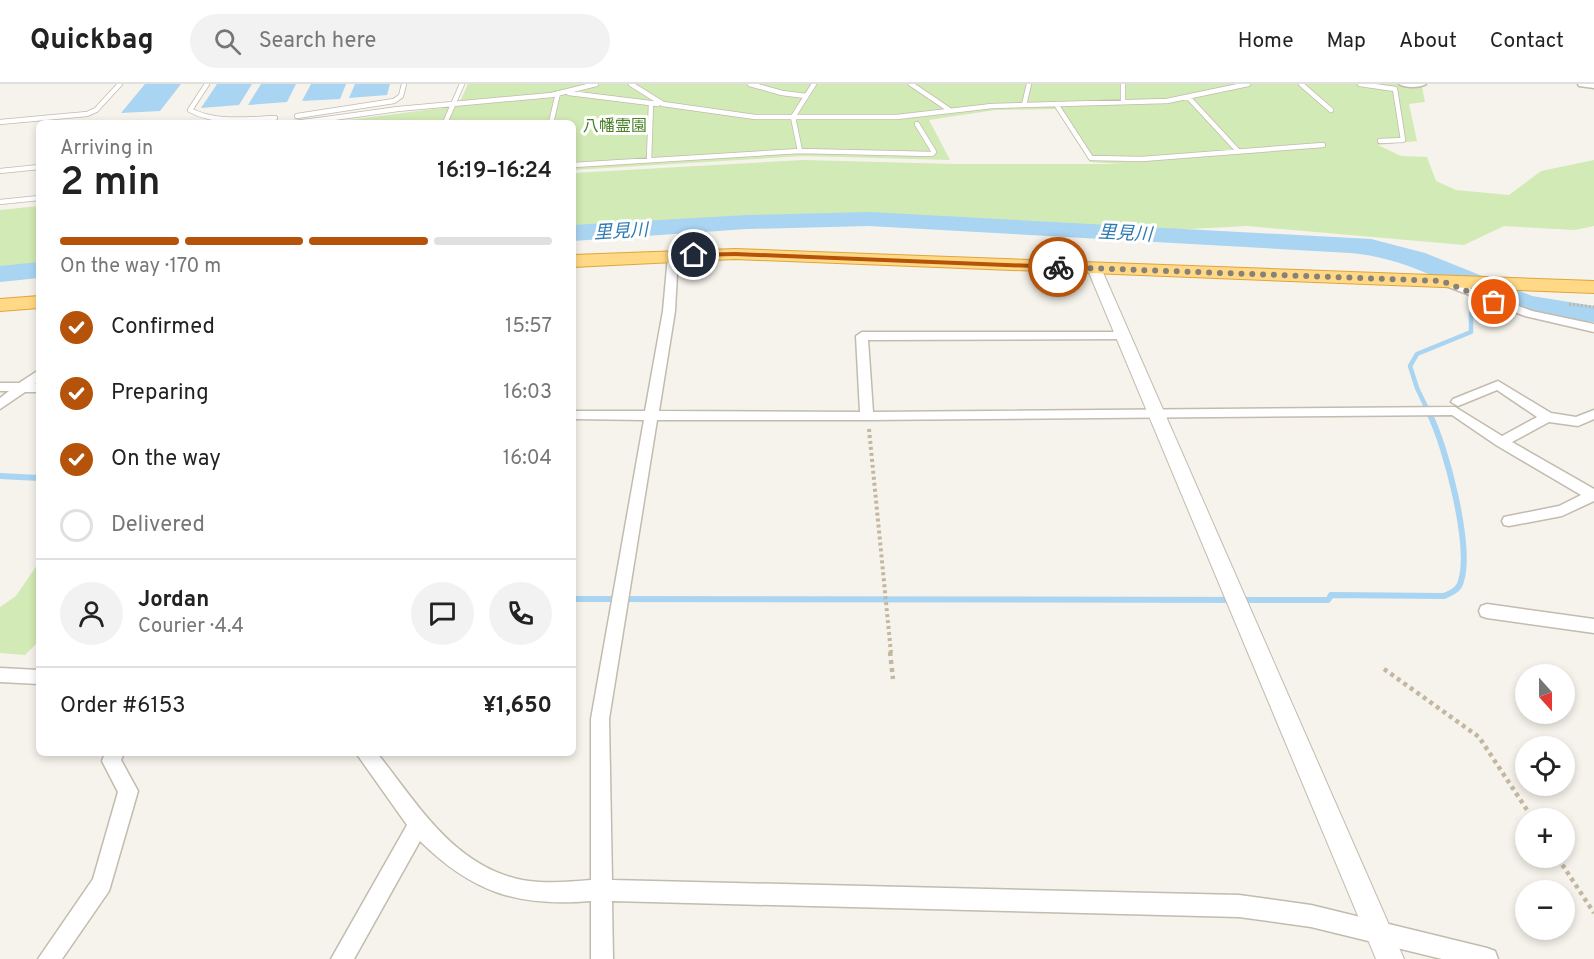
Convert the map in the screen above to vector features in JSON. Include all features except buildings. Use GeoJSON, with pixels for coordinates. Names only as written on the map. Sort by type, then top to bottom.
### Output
{"type":"FeatureCollection","features":[{"type":"Feature","properties":{"kind":"highway"},"geometry":{"type":"LineString","coordinates":[[576,261],[735,254],[1594,286]]}},
{"type":"Feature","properties":{"kind":"highway"},"geometry":{"type":"LineString","coordinates":[[0,305],[36,302]]}},
{"type":"Feature","properties":{"kind":"street"},"geometry":{"type":"LineString","coordinates":[[1404,84],[1422,84]]}},
{"type":"Feature","properties":{"kind":"street"},"geometry":{"type":"LineString","coordinates":[[1582,84],[1594,86]]}},
{"type":"Feature","properties":{"kind":"street"},"geometry":{"type":"LineString","coordinates":[[602,959],[600,718],[649,415],[669,311],[673,256]]}},
{"type":"Feature","properties":{"kind":"street"},"geometry":{"type":"LineString","coordinates":[[1094,268],[1390,959]]}},
{"type":"Feature","properties":{"kind":"street"},"geometry":{"type":"LineString","coordinates":[[1448,281],[1529,314],[1594,328]]}},
{"type":"Feature","properties":{"kind":"street"},"geometry":{"type":"LineString","coordinates":[[867,416],[862,336],[1122,336]]}},
{"type":"Feature","properties":{"kind":"street"},"geometry":{"type":"LineString","coordinates":[[0,405],[36,376]]}},
{"type":"Feature","properties":{"kind":"street"},"geometry":{"type":"LineString","coordinates":[[1458,402],[1498,385],[1547,417],[1578,422],[1594,414]]}},
{"type":"Feature","properties":{"kind":"street"},"geometry":{"type":"LineString","coordinates":[[0,387],[36,388]]}},
{"type":"Feature","properties":{"kind":"street"},"geometry":{"type":"LineString","coordinates":[[576,415],[867,416],[1455,411],[1501,442],[1594,495]]}},
{"type":"Feature","properties":{"kind":"street"},"geometry":{"type":"LineString","coordinates":[[1501,442],[1547,417]]}},
{"type":"Feature","properties":{"kind":"street"},"geometry":{"type":"LineString","coordinates":[[1509,521],[1562,511],[1594,495]]}},
{"type":"Feature","properties":{"kind":"street"},"geometry":{"type":"LineString","coordinates":[[1487,611],[1594,626]]}},
{"type":"Feature","properties":{"kind":"street"},"geometry":{"type":"LineString","coordinates":[[0,675],[36,677]]}},
{"type":"Feature","properties":{"kind":"street"},"geometry":{"type":"LineString","coordinates":[[49,959],[102,884],[128,790],[111,761],[114,756]]}},
{"type":"Feature","properties":{"kind":"street"},"geometry":{"type":"LineString","coordinates":[[367,756],[419,824],[448,852],[470,868],[514,888],[556,893],[601,890],[1239,906],[1311,916],[1487,959]]}},
{"type":"Feature","properties":{"kind":"street"},"geometry":{"type":"LineString","coordinates":[[342,959],[419,824]]}},
{"type":"Feature","properties":{"kind":"lane"},"geometry":{"type":"LineString","coordinates":[[0,122],[87,114],[96,110],[120,84]]}},
{"type":"Feature","properties":{"kind":"lane"},"geometry":{"type":"LineString","coordinates":[[207,84],[190,110],[198,115],[224,118],[275,117]]}},
{"type":"Feature","properties":{"kind":"lane"},"geometry":{"type":"LineString","coordinates":[[297,116],[394,101],[401,96],[404,84]]}},
{"type":"Feature","properties":{"kind":"lane"},"geometry":{"type":"LineString","coordinates":[[446,120],[462,84]]}},
{"type":"Feature","properties":{"kind":"lane"},"geometry":{"type":"LineString","coordinates":[[333,120],[452,104],[560,93],[596,84]]}},
{"type":"Feature","properties":{"kind":"lane"},"geometry":{"type":"LineString","coordinates":[[631,84],[663,104]]}},
{"type":"Feature","properties":{"kind":"lane"},"geometry":{"type":"LineString","coordinates":[[750,84],[782,93],[806,96]]}},
{"type":"Feature","properties":{"kind":"lane"},"geometry":{"type":"LineString","coordinates":[[800,151],[793,117],[814,84]]}},
{"type":"Feature","properties":{"kind":"lane"},"geometry":{"type":"LineString","coordinates":[[910,84],[951,111]]}},
{"type":"Feature","properties":{"kind":"lane"},"geometry":{"type":"LineString","coordinates":[[1024,105],[1029,84]]}},
{"type":"Feature","properties":{"kind":"lane"},"geometry":{"type":"LineString","coordinates":[[1123,102],[1124,84]]}},
{"type":"Feature","properties":{"kind":"lane"},"geometry":{"type":"LineString","coordinates":[[560,93],[755,117],[897,117],[992,106],[1167,101],[1248,84]]}},
{"type":"Feature","properties":{"kind":"lane"},"geometry":{"type":"LineString","coordinates":[[1301,84],[1331,110]]}},
{"type":"Feature","properties":{"kind":"lane"},"geometry":{"type":"LineString","coordinates":[[1360,84],[1395,89],[1403,140],[1380,141]]}},
{"type":"Feature","properties":{"kind":"lane"},"geometry":{"type":"LineString","coordinates":[[552,120],[560,93]]}},
{"type":"Feature","properties":{"kind":"lane"},"geometry":{"type":"LineString","coordinates":[[1188,97],[1238,151]]}},
{"type":"Feature","properties":{"kind":"lane"},"geometry":{"type":"LineString","coordinates":[[649,160],[651,103]]}},
{"type":"Feature","properties":{"kind":"lane"},"geometry":{"type":"LineString","coordinates":[[1056,104],[1091,158],[1142,159],[1323,145]]}},
{"type":"Feature","properties":{"kind":"lane"},"geometry":{"type":"LineString","coordinates":[[576,165],[800,151],[932,154],[934,152],[917,124]]}},
{"type":"Feature","properties":{"kind":"lane"},"geometry":{"type":"LineString","coordinates":[[0,171],[36,167]]}},
{"type":"Feature","properties":{"kind":"lane"},"geometry":{"type":"LineString","coordinates":[[0,202],[36,198]]}},
{"type":"Feature","properties":{"kind":"path"},"geometry":{"type":"LineString","coordinates":[[867,416],[893,679]]}},
{"type":"Feature","properties":{"kind":"path"},"geometry":{"type":"LineString","coordinates":[[1384,669],[1479,737],[1526,808]]}},
{"type":"Feature","properties":{"kind":"path"},"geometry":{"type":"LineString","coordinates":[[1565,868],[1594,913]]}},
{"type":"Feature","properties":{"kind":"green space","name":"八幡霊園"},"geometry":{"type":"Polygon","coordinates":[[[468,84],[1396,84],[1422,87],[1425,102],[1409,104],[1417,141],[1378,145],[1401,156],[1427,157],[1436,181],[1456,190],[1509,195],[1541,171],[1594,160],[1594,226],[1575,230],[1504,226],[1464,245],[1247,226],[1153,231],[1032,222],[877,217],[728,220],[660,227],[576,228],[576,173],[803,160],[954,164],[1122,164],[1090,162],[1056,109],[995,110],[929,120],[950,160],[804,156],[576,170],[576,120],[348,120],[458,106],[468,84]]]}},
{"type":"Feature","properties":{"kind":"green space"},"geometry":{"type":"Polygon","coordinates":[[[36,206],[36,270],[0,273],[0,210],[36,206]]]}},
{"type":"Feature","properties":{"kind":"green space"},"geometry":{"type":"Polygon","coordinates":[[[36,566],[36,644],[25,655],[0,653],[0,607],[16,596],[36,566]]]}},
{"type":"Feature","properties":{"kind":"water"},"geometry":{"type":"Polygon","coordinates":[[[145,84],[181,84],[160,111],[121,113],[145,84]]]}},
{"type":"Feature","properties":{"kind":"water"},"geometry":{"type":"Polygon","coordinates":[[[217,84],[252,84],[239,105],[201,108],[217,84]]]}},
{"type":"Feature","properties":{"kind":"water"},"geometry":{"type":"Polygon","coordinates":[[[261,84],[296,84],[287,102],[248,105],[261,84]]]}},
{"type":"Feature","properties":{"kind":"water"},"geometry":{"type":"Polygon","coordinates":[[[311,84],[346,84],[340,99],[302,101],[311,84]]]}},
{"type":"Feature","properties":{"kind":"water"},"geometry":{"type":"Polygon","coordinates":[[[355,84],[390,84],[387,95],[349,98],[355,84]]]}},
{"type":"Feature","properties":{"kind":"waterway","name":"里見川"},"geometry":{"type":"LineString","coordinates":[[576,233],[747,222],[869,219],[1350,245],[1401,254],[1522,302],[1553,309],[1594,314]]}},
{"type":"Feature","properties":{"kind":"waterway","name":"里見川"},"geometry":{"type":"LineString","coordinates":[[0,274],[36,270]]}},
{"type":"Feature","properties":{"kind":"waterway"},"geometry":{"type":"LineString","coordinates":[[1430,415],[1417,388],[1410,366],[1417,354],[1471,332],[1471,313],[1493,319]]}},
{"type":"Feature","properties":{"kind":"waterway"},"geometry":{"type":"LineString","coordinates":[[576,599],[1328,600],[1331,595],[1444,596],[1454,591],[1460,584],[1463,545],[1456,496],[1443,448],[1429,413]]}},
{"type":"Feature","properties":{"kind":"waterway"},"geometry":{"type":"LineString","coordinates":[[0,476],[36,478]]}},
{"type":"Feature","properties":{"kind":"way so far"},"geometry":{"type":"LineString","coordinates":[[1058,267],[1442,281],[1494,302]]}},
{"type":"Feature","properties":{"kind":"route"},"geometry":{"type":"LineString","coordinates":[[694,255],[735,254],[1058,267]]}}]}
